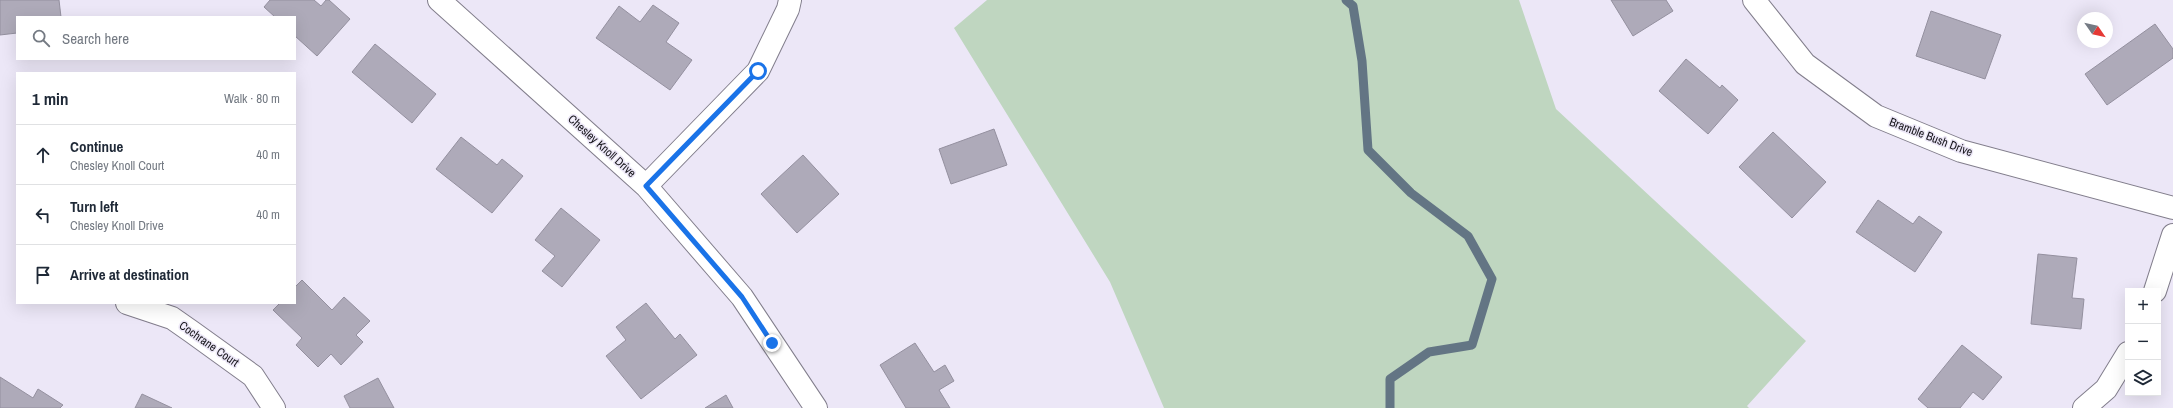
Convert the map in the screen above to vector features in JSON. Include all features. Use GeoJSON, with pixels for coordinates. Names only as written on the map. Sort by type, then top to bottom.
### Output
{"type":"FeatureCollection","features":[{"type":"Feature","properties":{"kind":"street","name":"Chesley Knoll Drive"},"geometry":{"type":"LineString","coordinates":[[439,0],[646,186],[742,297],[816,408]]}},
{"type":"Feature","properties":{"kind":"street"},"geometry":{"type":"LineString","coordinates":[[646,186],[758,71],[788,10],[790,0]]}},
{"type":"Feature","properties":{"kind":"street","name":"Bramble Bush Drive"},"geometry":{"type":"LineString","coordinates":[[1754,0],[1805,64],[1876,116],[1961,151],[2173,208]]}},
{"type":"Feature","properties":{"kind":"street"},"geometry":{"type":"LineString","coordinates":[[2156,288],[2173,235]]}},
{"type":"Feature","properties":{"kind":"street","name":"Cochrane Court"},"geometry":{"type":"LineString","coordinates":[[130,304],[172,318],[253,376],[274,408]]}},
{"type":"Feature","properties":{"kind":"street"},"geometry":{"type":"LineString","coordinates":[[2084,408],[2106,389],[2125,358]]}},
{"type":"Feature","properties":{"kind":"green space"},"geometry":{"type":"Polygon","coordinates":[[[987,0],[1519,0],[1556,109],[1806,341],[1747,406],[1749,408],[1164,408],[1110,282],[954,28],[987,0]]]}},
{"type":"Feature","properties":{"kind":"building"},"geometry":{"type":"Polygon","coordinates":[[[0,0],[59,0],[61,16],[16,16],[16,33],[0,35],[0,0]]]}},
{"type":"Feature","properties":{"kind":"building"},"geometry":{"type":"Polygon","coordinates":[[[270,0],[314,0],[321,6],[326,0],[329,0],[350,19],[317,56],[296,37],[296,16],[274,16],[264,7],[270,0]]]}},
{"type":"Feature","properties":{"kind":"building"},"geometry":{"type":"Polygon","coordinates":[[[1611,0],[1666,0],[1673,11],[1633,36],[1611,0]]]}},
{"type":"Feature","properties":{"kind":"building"},"geometry":{"type":"Polygon","coordinates":[[[653,5],[679,23],[666,42],[692,60],[670,90],[596,38],[619,6],[640,22],[653,5]]]}},
{"type":"Feature","properties":{"kind":"building"},"geometry":{"type":"Polygon","coordinates":[[[1931,11],[2001,35],[1985,79],[1916,56],[1931,11]]]}},
{"type":"Feature","properties":{"kind":"building"},"geometry":{"type":"Polygon","coordinates":[[[2155,24],[2173,49],[2173,58],[2107,105],[2085,74],[2155,24]]]}},
{"type":"Feature","properties":{"kind":"building"},"geometry":{"type":"Polygon","coordinates":[[[375,44],[436,94],[412,123],[352,72],[375,44]]]}},
{"type":"Feature","properties":{"kind":"building"},"geometry":{"type":"Polygon","coordinates":[[[1686,59],[1720,88],[1722,85],[1738,100],[1708,134],[1659,91],[1686,59]]]}},
{"type":"Feature","properties":{"kind":"building"},"geometry":{"type":"Polygon","coordinates":[[[994,129],[1007,165],[951,184],[939,149],[994,129]]]}},
{"type":"Feature","properties":{"kind":"building"},"geometry":{"type":"Polygon","coordinates":[[[1773,132],[1826,182],[1792,218],[1739,167],[1773,132]]]}},
{"type":"Feature","properties":{"kind":"building"},"geometry":{"type":"Polygon","coordinates":[[[461,137],[497,165],[502,159],[523,176],[492,213],[436,169],[461,137]]]}},
{"type":"Feature","properties":{"kind":"building"},"geometry":{"type":"Polygon","coordinates":[[[803,155],[839,194],[797,233],[761,194],[803,155]]]}},
{"type":"Feature","properties":{"kind":"building"},"geometry":{"type":"Polygon","coordinates":[[[1878,200],[1913,224],[1919,216],[1942,232],[1915,272],[1856,232],[1878,200]]]}},
{"type":"Feature","properties":{"kind":"building"},"geometry":{"type":"Polygon","coordinates":[[[561,208],[600,240],[562,287],[542,271],[555,256],[535,240],[561,208]]]}},
{"type":"Feature","properties":{"kind":"building"},"geometry":{"type":"Polygon","coordinates":[[[2038,254],[2077,258],[2072,298],[2084,299],[2081,329],[2031,324],[2038,254]]]}},
{"type":"Feature","properties":{"kind":"building"},"geometry":{"type":"Polygon","coordinates":[[[302,280],[332,310],[344,297],[370,321],[356,335],[363,342],[341,365],[331,354],[318,367],[296,345],[302,338],[273,310],[279,304],[296,304],[296,286],[302,280]]]}},
{"type":"Feature","properties":{"kind":"building"},"geometry":{"type":"Polygon","coordinates":[[[646,303],[675,339],[680,334],[697,355],[641,399],[606,356],[626,340],[616,327],[646,303]]]}},
{"type":"Feature","properties":{"kind":"building"},"geometry":{"type":"Polygon","coordinates":[[[915,343],[934,372],[945,365],[954,381],[939,390],[950,408],[906,408],[880,365],[915,343]]]}},
{"type":"Feature","properties":{"kind":"building"},"geometry":{"type":"Polygon","coordinates":[[[1962,345],[2002,377],[1983,400],[1973,392],[1960,408],[1928,408],[1918,399],[1962,345]]]}},
{"type":"Feature","properties":{"kind":"building"},"geometry":{"type":"Polygon","coordinates":[[[0,377],[33,398],[38,389],[63,405],[60,408],[0,408],[0,377]]]}},
{"type":"Feature","properties":{"kind":"building"},"geometry":{"type":"Polygon","coordinates":[[[378,378],[394,408],[350,408],[344,396],[378,378]]]}},
{"type":"Feature","properties":{"kind":"building"},"geometry":{"type":"Polygon","coordinates":[[[142,394],[172,408],[135,408],[142,394]]]}},
{"type":"Feature","properties":{"kind":"building"},"geometry":{"type":"Polygon","coordinates":[[[726,395],[733,408],[705,408],[726,395]]]}},
{"type":"Feature","properties":{"kind":"waterway"},"geometry":{"type":"LineString","coordinates":[[1346,0],[1353,6],[1362,61],[1368,150],[1411,193],[1468,236],[1492,279],[1472,345],[1429,352],[1390,379],[1390,408]]}},
{"type":"Feature","properties":{"kind":"route"},"geometry":{"type":"LineString","coordinates":[[758,71],[646,186],[742,297],[772,343]]}}]}
